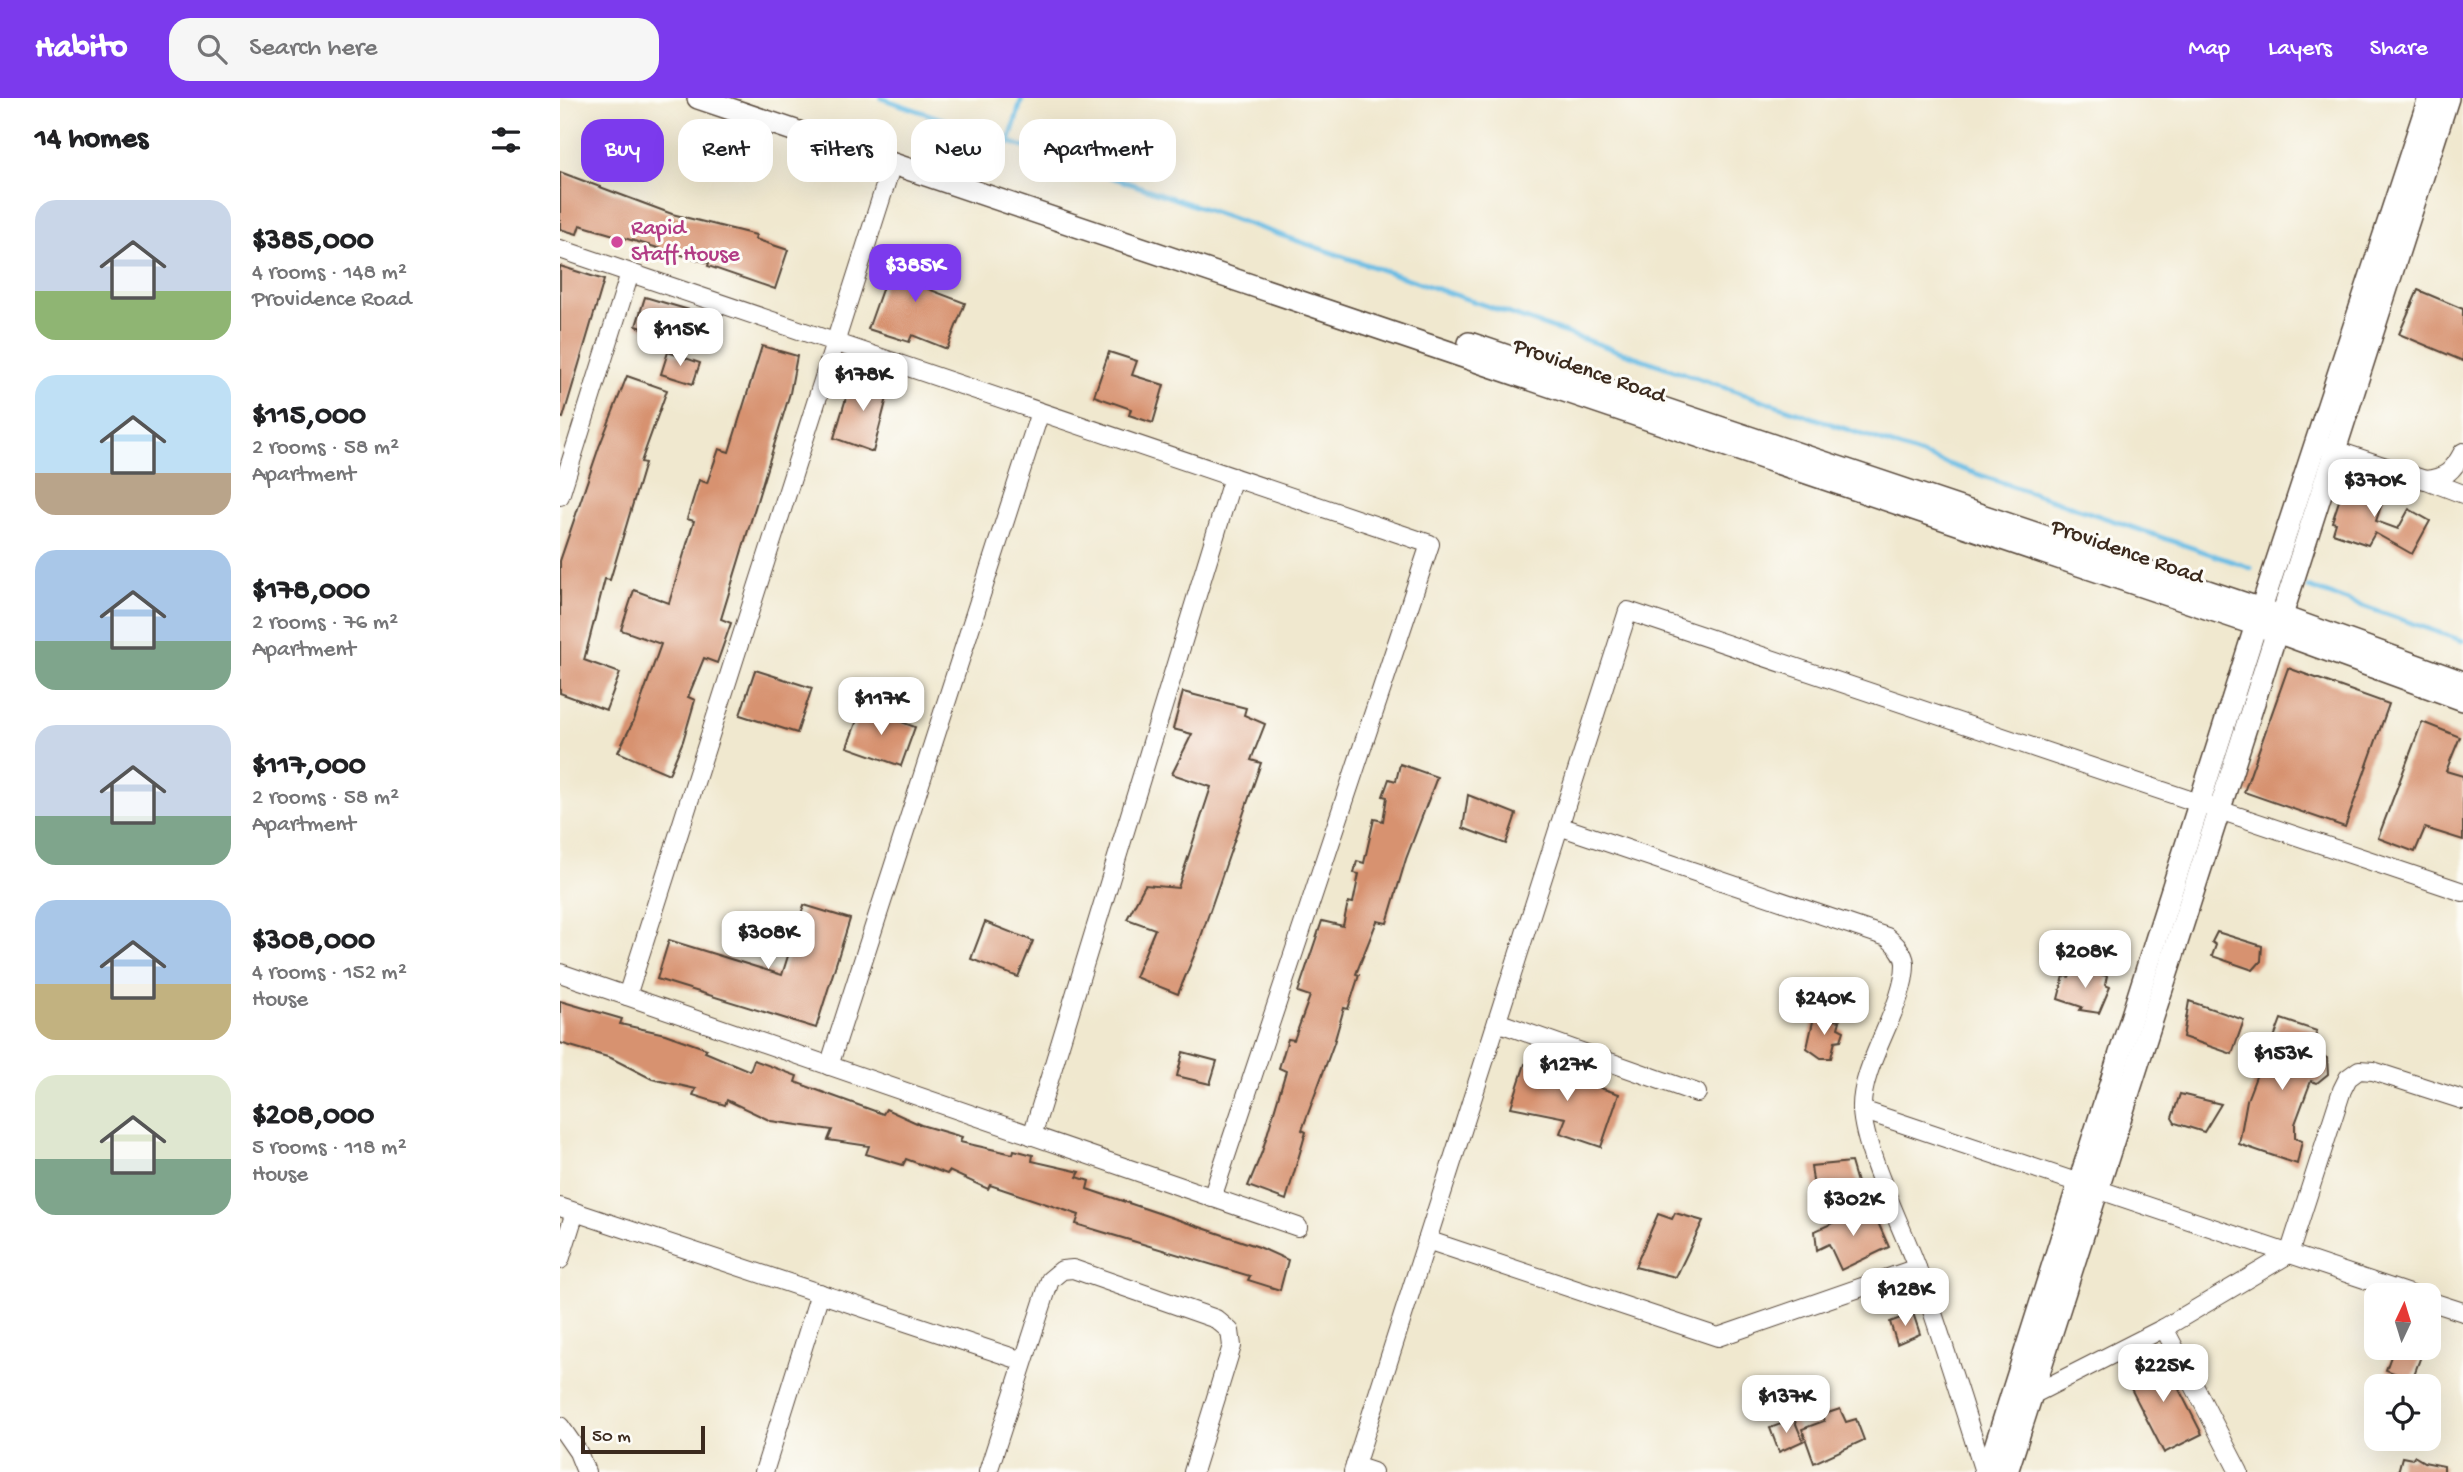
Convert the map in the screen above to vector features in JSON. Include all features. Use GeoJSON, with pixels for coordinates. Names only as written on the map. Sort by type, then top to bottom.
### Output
{"type":"FeatureCollection","features":[{"type":"Feature","properties":{"kind":"street","name":"Providence Road"},"geometry":{"type":"LineString","coordinates":[[698,98],[787,128]]}},
{"type":"Feature","properties":{"kind":"street","name":"Providence Road"},"geometry":{"type":"LineString","coordinates":[[737,98],[2258,617]]}},
{"type":"Feature","properties":{"kind":"street"},"geometry":{"type":"LineString","coordinates":[[2209,808],[2280,624],[2325,447],[2429,98]]}},
{"type":"Feature","properties":{"kind":"street"},"geometry":{"type":"LineString","coordinates":[[1986,1472],[2088,1187],[2209,808],[2258,617],[2325,447],[2448,98]]}},
{"type":"Feature","properties":{"kind":"street","name":"Providence Road"},"geometry":{"type":"LineString","coordinates":[[897,166],[2258,617],[2463,682]]}},
{"type":"Feature","properties":{"kind":"street"},"geometry":{"type":"LineString","coordinates":[[627,996],[886,182]]}},
{"type":"Feature","properties":{"kind":"street"},"geometry":{"type":"LineString","coordinates":[[560,249],[1430,544],[1212,1198]]}},
{"type":"Feature","properties":{"kind":"street"},"geometry":{"type":"LineString","coordinates":[[560,496],[630,273]]}},
{"type":"Feature","properties":{"kind":"street"},"geometry":{"type":"LineString","coordinates":[[829,1066],[1041,412]]}},
{"type":"Feature","properties":{"kind":"street"},"geometry":{"type":"LineString","coordinates":[[2325,447],[2463,494]]}},
{"type":"Feature","properties":{"kind":"street"},"geometry":{"type":"LineString","coordinates":[[2425,480],[2442,478],[2455,468],[2463,452]]}},
{"type":"Feature","properties":{"kind":"street"},"geometry":{"type":"LineString","coordinates":[[1032,1136],[1233,477]]}},
{"type":"Feature","properties":{"kind":"street"},"geometry":{"type":"LineString","coordinates":[[1373,1472],[1354,1469],[1628,611],[2463,892]]}},
{"type":"Feature","properties":{"kind":"street","name":"Providence Road"},"geometry":{"type":"LineString","coordinates":[[2280,624],[2463,700]]}},
{"type":"Feature","properties":{"kind":"street"},"geometry":{"type":"LineString","coordinates":[[1559,826],[1887,937],[1900,948],[1905,961],[1901,984],[1866,1084],[1862,1110],[1871,1148],[1917,1268],[1986,1472]]}},
{"type":"Feature","properties":{"kind":"street"},"geometry":{"type":"LineString","coordinates":[[560,973],[1298,1227]]}},
{"type":"Feature","properties":{"kind":"street"},"geometry":{"type":"LineString","coordinates":[[1497,1022],[1698,1093]]}},
{"type":"Feature","properties":{"kind":"street"},"geometry":{"type":"LineString","coordinates":[[2030,1396],[2164,1328],[2289,1254],[2348,1078],[2359,1070],[2373,1071],[2463,1100]]}},
{"type":"Feature","properties":{"kind":"street"},"geometry":{"type":"LineString","coordinates":[[1862,1110],[2376,1283]]}},
{"type":"Feature","properties":{"kind":"street"},"geometry":{"type":"LineString","coordinates":[[2007,1472],[2088,1187]]}},
{"type":"Feature","properties":{"kind":"street"},"geometry":{"type":"LineString","coordinates":[[560,1260],[568,1209],[1023,1361]]}},
{"type":"Feature","properties":{"kind":"street"},"geometry":{"type":"LineString","coordinates":[[1427,1240],[1718,1338],[1917,1268]]}},
{"type":"Feature","properties":{"kind":"street"},"geometry":{"type":"LineString","coordinates":[[988,1472],[1051,1280],[1062,1270],[1073,1269],[1226,1325],[1232,1346],[1193,1472]]}},
{"type":"Feature","properties":{"kind":"street"},"geometry":{"type":"LineString","coordinates":[[764,1472],[820,1293]]}},
{"type":"Feature","properties":{"kind":"street"},"geometry":{"type":"LineString","coordinates":[[2441,1305],[2463,1312]]}},
{"type":"Feature","properties":{"kind":"street"},"geometry":{"type":"LineString","coordinates":[[2164,1328],[2239,1472]]}},
{"type":"Feature","properties":{"kind":"street"},"geometry":{"type":"LineString","coordinates":[[560,1426],[578,1452],[586,1472]]}},
{"type":"Feature","properties":{"kind":"building"},"geometry":{"type":"Polygon","coordinates":[[[560,172],[672,214],[756,235],[755,239],[788,250],[775,289],[708,266],[709,263],[580,225],[577,234],[560,229],[560,172]]]}},
{"type":"Feature","properties":{"kind":"building"},"geometry":{"type":"Polygon","coordinates":[[[896,250],[936,263],[928,289],[965,303],[947,349],[912,335],[909,342],[868,329],[896,250]]]}},
{"type":"Feature","properties":{"kind":"building"},"geometry":{"type":"Polygon","coordinates":[[[560,266],[604,280],[563,418],[560,417],[560,266]]]}},
{"type":"Feature","properties":{"kind":"building"},"geometry":{"type":"Polygon","coordinates":[[[2418,290],[2463,309],[2463,361],[2399,334],[2418,290]]]}},
{"type":"Feature","properties":{"kind":"building"},"geometry":{"type":"Polygon","coordinates":[[[645,297],[689,310],[680,339],[636,326],[645,297]]]}},
{"type":"Feature","properties":{"kind":"building"},"geometry":{"type":"Polygon","coordinates":[[[762,346],[797,356],[790,393],[721,619],[731,623],[717,663],[704,658],[688,697],[695,700],[683,741],[669,774],[618,752],[634,720],[661,644],[621,630],[634,590],[669,603],[694,521],[687,519],[699,480],[707,483],[719,449],[729,452],[762,346]]]}},
{"type":"Feature","properties":{"kind":"building"},"geometry":{"type":"Polygon","coordinates":[[[668,352],[700,363],[693,384],[661,374],[668,352]]]}},
{"type":"Feature","properties":{"kind":"building"},"geometry":{"type":"Polygon","coordinates":[[[1109,352],[1137,361],[1132,375],[1164,385],[1153,423],[1129,415],[1131,409],[1094,396],[1109,352]]]}},
{"type":"Feature","properties":{"kind":"building"},"geometry":{"type":"Polygon","coordinates":[[[853,375],[890,386],[873,452],[834,438],[853,375]]]}},
{"type":"Feature","properties":{"kind":"building"},"geometry":{"type":"Polygon","coordinates":[[[627,376],[667,390],[641,462],[645,463],[610,580],[605,579],[584,660],[620,673],[606,710],[560,693],[560,561],[599,447],[627,376]]]}},
{"type":"Feature","properties":{"kind":"building"},"geometry":{"type":"Polygon","coordinates":[[[2359,482],[2381,490],[2379,495],[2384,497],[2376,521],[2398,529],[2409,509],[2430,521],[2412,554],[2375,533],[2368,545],[2333,533],[2336,523],[2332,522],[2343,489],[2359,482]]]}},
{"type":"Feature","properties":{"kind":"building"},"geometry":{"type":"Polygon","coordinates":[[[2288,668],[2389,704],[2345,827],[2244,792],[2288,668]]]}},
{"type":"Feature","properties":{"kind":"building"},"geometry":{"type":"Polygon","coordinates":[[[755,670],[812,688],[797,733],[740,715],[755,670]]]}},
{"type":"Feature","properties":{"kind":"building"},"geometry":{"type":"Polygon","coordinates":[[[1183,692],[1246,708],[1244,715],[1265,724],[1251,760],[1261,763],[1196,951],[1178,994],[1135,977],[1155,929],[1127,919],[1145,885],[1178,888],[1211,787],[1172,774],[1192,734],[1173,729],[1183,692]]]}},
{"type":"Feature","properties":{"kind":"building"},"geometry":{"type":"Polygon","coordinates":[[[862,707],[915,727],[901,766],[847,747],[862,707]]]}},
{"type":"Feature","properties":{"kind":"building"},"geometry":{"type":"Polygon","coordinates":[[[2422,722],[2460,737],[2446,771],[2463,776],[2463,840],[2425,828],[2415,852],[2378,838],[2422,722]]]}},
{"type":"Feature","properties":{"kind":"building"},"geometry":{"type":"Polygon","coordinates":[[[1400,764],[1437,777],[1406,859],[1387,923],[1377,921],[1356,974],[1359,975],[1348,1009],[1344,1008],[1302,1130],[1306,1132],[1286,1200],[1248,1186],[1262,1152],[1286,1071],[1279,1068],[1288,1039],[1294,1040],[1310,996],[1298,992],[1322,921],[1343,926],[1348,902],[1353,903],[1359,874],[1354,873],[1357,861],[1364,863],[1374,819],[1383,821],[1387,797],[1383,796],[1389,779],[1396,781],[1400,764]]]}},
{"type":"Feature","properties":{"kind":"building"},"geometry":{"type":"Polygon","coordinates":[[[1468,795],[1516,814],[1506,844],[1463,828],[1468,795]]]}},
{"type":"Feature","properties":{"kind":"building"},"geometry":{"type":"Polygon","coordinates":[[[804,905],[850,919],[816,1028],[657,979],[669,940],[782,975],[804,905]]]}},
{"type":"Feature","properties":{"kind":"building"},"geometry":{"type":"Polygon","coordinates":[[[985,922],[1033,941],[1018,977],[971,959],[985,922]]]}},
{"type":"Feature","properties":{"kind":"building"},"geometry":{"type":"Polygon","coordinates":[[[2217,932],[2262,946],[2261,961],[2253,970],[2212,956],[2216,945],[2212,942],[2217,932]]]}},
{"type":"Feature","properties":{"kind":"building"},"geometry":{"type":"Polygon","coordinates":[[[2074,969],[2107,976],[2105,985],[2110,987],[2099,1013],[2080,1010],[2082,1007],[2058,999],[2064,976],[2069,977],[2074,969]]]}},
{"type":"Feature","properties":{"kind":"building"},"geometry":{"type":"Polygon","coordinates":[[[560,1001],[622,1019],[620,1024],[665,1034],[707,1049],[705,1052],[750,1071],[754,1060],[797,1076],[795,1082],[883,1114],[886,1109],[921,1125],[962,1137],[960,1142],[1013,1154],[1014,1150],[1033,1155],[1032,1161],[1080,1172],[1077,1177],[1089,1181],[1087,1189],[1259,1247],[1288,1260],[1280,1290],[1248,1280],[1250,1276],[1076,1224],[1079,1215],[990,1185],[988,1189],[949,1171],[947,1174],[906,1159],[903,1165],[866,1154],[869,1146],[828,1140],[832,1130],[771,1121],[727,1100],[725,1105],[693,1095],[696,1089],[652,1079],[611,1058],[560,1043],[560,1001]]]}},
{"type":"Feature","properties":{"kind":"building"},"geometry":{"type":"Polygon","coordinates":[[[2189,1001],[2244,1020],[2232,1054],[2183,1037],[2189,1001]]]}},
{"type":"Feature","properties":{"kind":"building"},"geometry":{"type":"Polygon","coordinates":[[[1814,1017],[1840,1021],[1838,1028],[1844,1031],[1841,1040],[1835,1041],[1831,1058],[1821,1058],[1807,1048],[1814,1017]]]}},
{"type":"Feature","properties":{"kind":"building"},"geometry":{"type":"Polygon","coordinates":[[[2281,1019],[2317,1031],[2310,1048],[2327,1058],[2328,1074],[2317,1083],[2311,1081],[2295,1124],[2295,1138],[2302,1141],[2297,1164],[2239,1144],[2247,1100],[2259,1069],[2262,1070],[2281,1019]]]}},
{"type":"Feature","properties":{"kind":"building"},"geometry":{"type":"Polygon","coordinates":[[[1183,1052],[1217,1061],[1210,1084],[1177,1076],[1183,1052]]]}},
{"type":"Feature","properties":{"kind":"building"},"geometry":{"type":"Polygon","coordinates":[[[1525,1064],[1619,1094],[1601,1147],[1560,1133],[1566,1118],[1511,1107],[1525,1064]]]}},
{"type":"Feature","properties":{"kind":"building"},"geometry":{"type":"Polygon","coordinates":[[[2180,1094],[2221,1104],[2204,1132],[2175,1123],[2172,1118],[2180,1094]]]}},
{"type":"Feature","properties":{"kind":"building"},"geometry":{"type":"Polygon","coordinates":[[[1851,1162],[1860,1193],[1816,1203],[1811,1166],[1851,1162]]]}},
{"type":"Feature","properties":{"kind":"building"},"geometry":{"type":"Polygon","coordinates":[[[1864,1209],[1872,1209],[1889,1247],[1841,1270],[1829,1244],[1817,1250],[1815,1231],[1864,1209]]]}},
{"type":"Feature","properties":{"kind":"building"},"geometry":{"type":"Polygon","coordinates":[[[1675,1213],[1703,1221],[1676,1277],[1635,1267],[1658,1214],[1672,1219],[1675,1213]]]}},
{"type":"Feature","properties":{"kind":"building"},"geometry":{"type":"Polygon","coordinates":[[[1913,1313],[1920,1334],[1897,1344],[1890,1322],[1913,1313]]]}},
{"type":"Feature","properties":{"kind":"building"},"geometry":{"type":"Polygon","coordinates":[[[2162,1356],[2202,1434],[2164,1453],[2124,1375],[2162,1356]]]}},
{"type":"Feature","properties":{"kind":"building"},"geometry":{"type":"Polygon","coordinates":[[[2390,1360],[2420,1360],[2414,1374],[2396,1374],[2386,1370],[2390,1360]]]}},
{"type":"Feature","properties":{"kind":"building"},"geometry":{"type":"Polygon","coordinates":[[[1840,1409],[1846,1422],[1856,1419],[1864,1440],[1814,1463],[1802,1429],[1824,1421],[1822,1415],[1840,1409]]]}},
{"type":"Feature","properties":{"kind":"building"},"geometry":{"type":"Polygon","coordinates":[[[1794,1419],[1803,1441],[1779,1452],[1770,1428],[1794,1419]]]}},
{"type":"Feature","properties":{"kind":"building"},"geometry":{"type":"Polygon","coordinates":[[[2414,1456],[2424,1462],[2444,1466],[2444,1472],[2398,1472],[2402,1457],[2412,1459],[2414,1456]]]}},
{"type":"Feature","properties":{"kind":"waterway"},"geometry":{"type":"LineString","coordinates":[[881,98],[2251,568]]}},
{"type":"Feature","properties":{"kind":"waterway"},"geometry":{"type":"LineString","coordinates":[[1009,143],[1022,98]]}},
{"type":"Feature","properties":{"kind":"waterway"},"geometry":{"type":"LineString","coordinates":[[2308,587],[2463,641]]}},
{"type":"Feature","properties":{"kind":"place","name":"Rapid Staff House"},"geometry":{"type":"Point","coordinates":[617,242]}}]}
